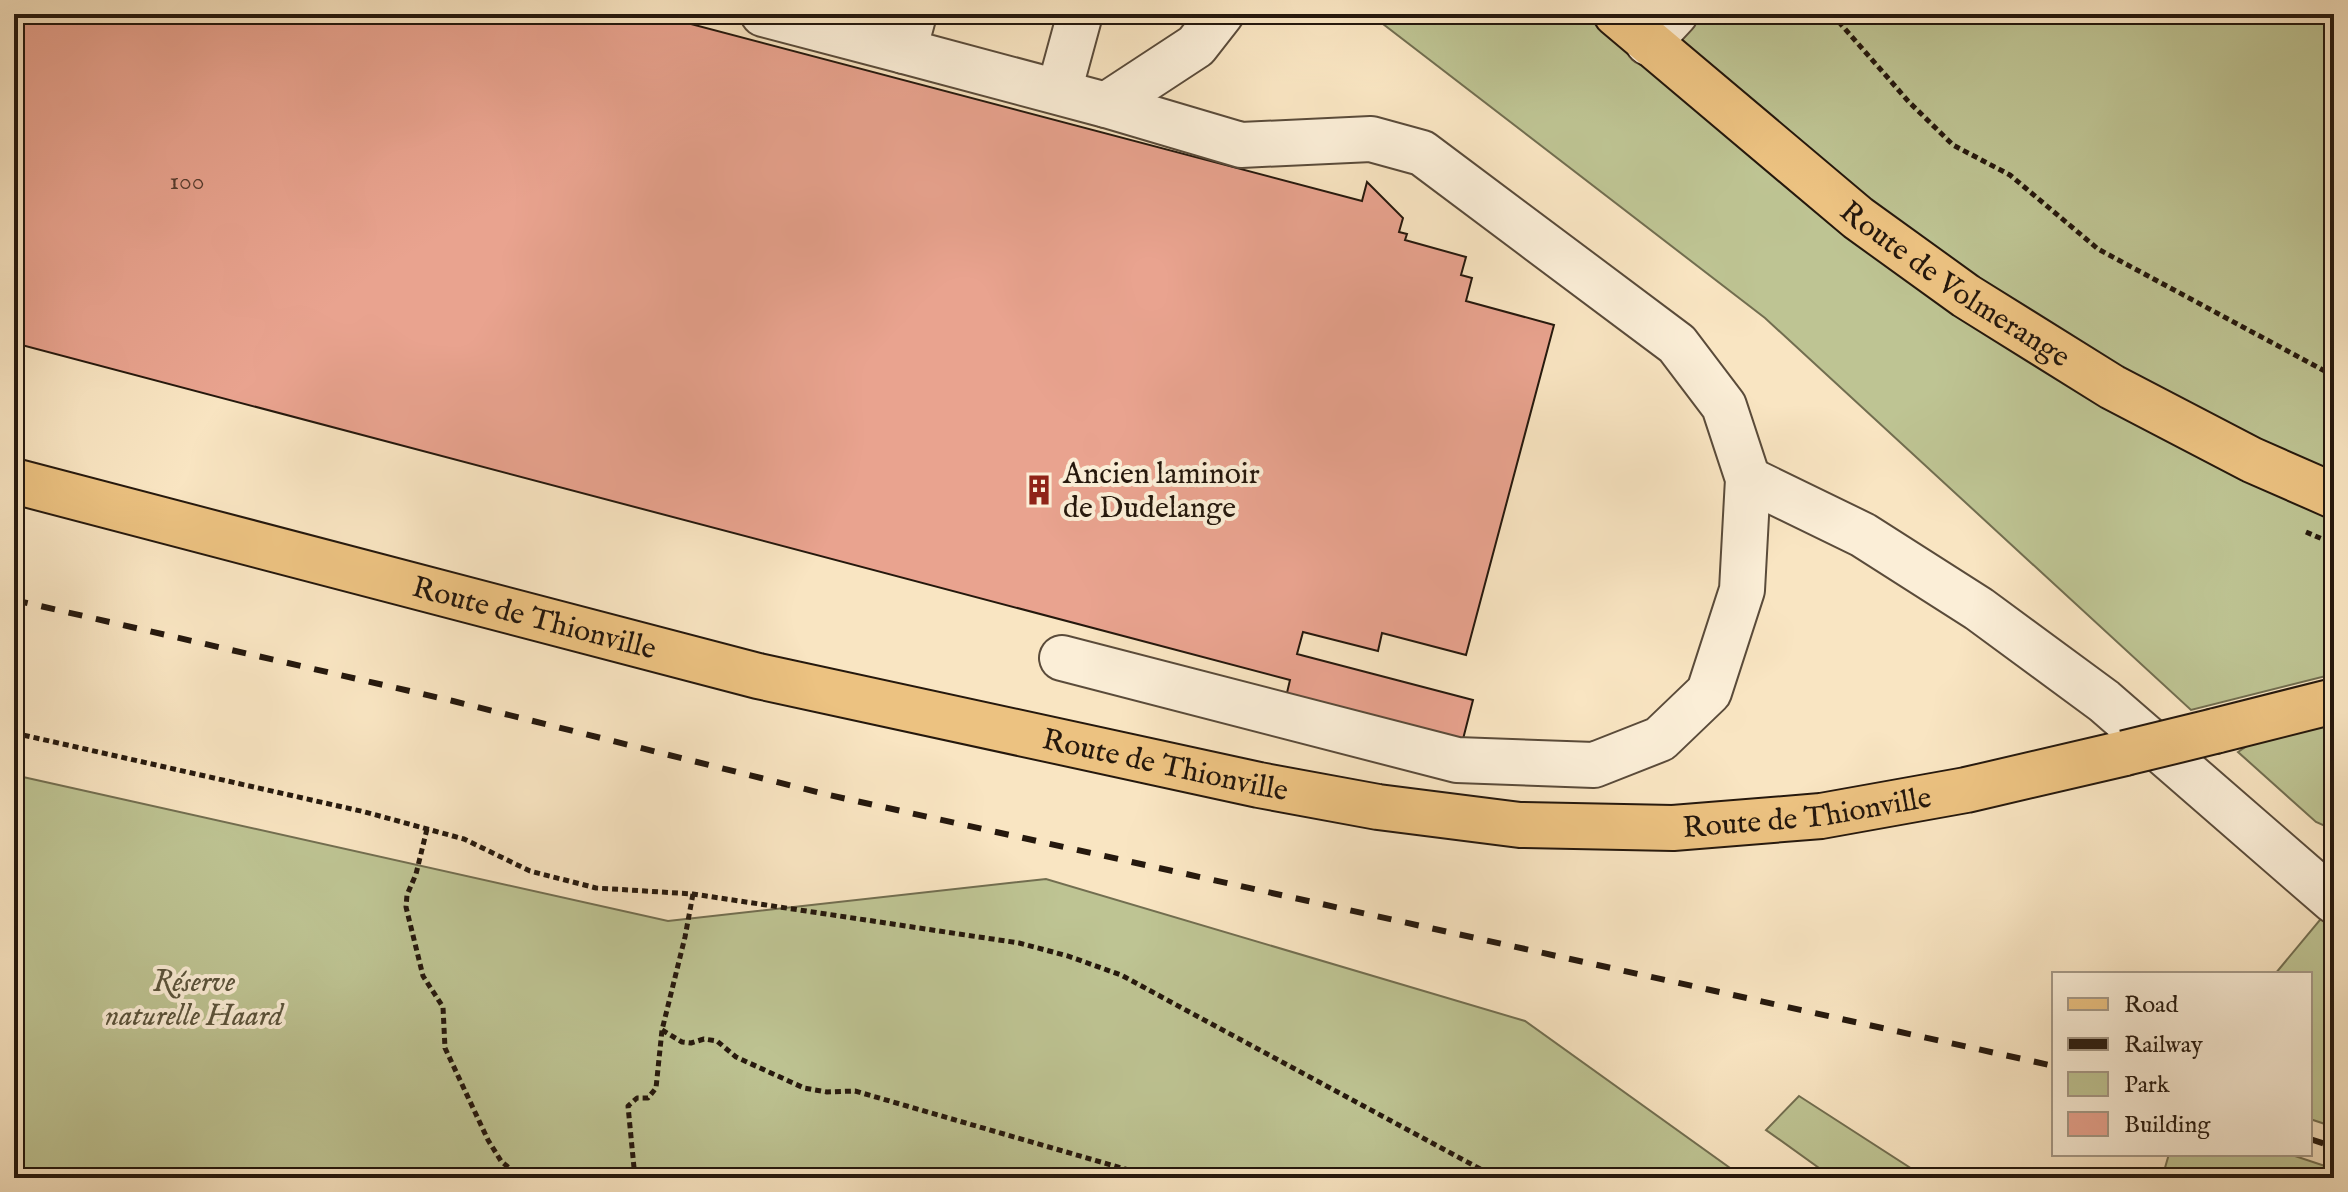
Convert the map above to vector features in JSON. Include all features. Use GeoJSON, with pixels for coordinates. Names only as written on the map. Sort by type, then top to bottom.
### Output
{"type":"FeatureCollection","features":[{"type":"Feature","properties":{"kind":"main road","name":"Route de Volmerange"},"geometry":{"type":"LineString","coordinates":[[1616,14],[1662,29],[1858,218],[1966,296],[2112,387],[2252,460],[2334,496]]}},
{"type":"Feature","properties":{"kind":"main road","name":"Route de Thionville"},"geometry":{"type":"LineString","coordinates":[[14,481],[758,676],[1259,785],[1378,807],[1520,825],[1673,828],[1821,816],[1966,790],[2334,701]]}},
{"type":"Feature","properties":{"kind":"lane"},"geometry":{"type":"LineString","coordinates":[[763,14],[909,32],[1059,91],[1241,145],[1371,139],[1422,153],[1677,344],[1724,406],[1748,479],[1742,590],[1709,692],[1660,739],[1594,765],[1457,760],[1062,658]]}},
{"type":"Feature","properties":{"kind":"lane"},"geometry":{"type":"LineString","coordinates":[[1059,91],[1080,14]]}},
{"type":"Feature","properties":{"kind":"lane"},"geometry":{"type":"LineString","coordinates":[[1106,105],[1196,46],[1221,14]]}},
{"type":"Feature","properties":{"kind":"lane"},"geometry":{"type":"LineString","coordinates":[[1748,479],[1863,535],[1979,609],[2104,701],[2334,901]]}},
{"type":"Feature","properties":{"kind":"path"},"geometry":{"type":"LineString","coordinates":[[1833,16],[1909,102],[1953,145],[2010,175],[2098,249],[2334,376]]}},
{"type":"Feature","properties":{"kind":"path"},"geometry":{"type":"LineString","coordinates":[[14,733],[365,812],[464,839],[530,871],[596,888],[693,894],[1019,943],[1068,956],[1121,975],[1497,1178]]}},
{"type":"Feature","properties":{"kind":"path"},"geometry":{"type":"LineString","coordinates":[[427,829],[406,907],[423,976],[443,1007],[445,1048],[488,1140],[501,1161],[521,1178]]}},
{"type":"Feature","properties":{"kind":"path"},"geometry":{"type":"LineString","coordinates":[[635,1178],[628,1106],[637,1098],[648,1098],[656,1088],[662,1030],[693,894]]}},
{"type":"Feature","properties":{"kind":"path"},"geometry":{"type":"LineString","coordinates":[[662,1030],[682,1042],[717,1041],[736,1057],[804,1088],[827,1092],[855,1091],[1132,1171],[1144,1178]]}},
{"type":"Feature","properties":{"kind":"green space"},"geometry":{"type":"Polygon","coordinates":[[[1370,14],[2334,14],[2334,674],[2191,710],[1765,318],[1370,14]]]}},
{"type":"Feature","properties":{"kind":"green space"},"geometry":{"type":"Polygon","coordinates":[[[2334,723],[2334,830],[2316,822],[2238,752],[2250,744],[2334,723]]]}},
{"type":"Feature","properties":{"kind":"green space","name":"Réserve naturelle Haard"},"geometry":{"type":"Polygon","coordinates":[[[14,775],[668,921],[1046,879],[1525,1021],[1744,1178],[14,1178],[14,775]]]}},
{"type":"Feature","properties":{"kind":"green space"},"geometry":{"type":"Polygon","coordinates":[[[2334,903],[2334,1127],[2312,1120],[2312,972],[2277,972],[2334,903]]]}},
{"type":"Feature","properties":{"kind":"green space"},"geometry":{"type":"Polygon","coordinates":[[[1799,1096],[1926,1178],[1833,1178],[1766,1130],[1799,1096]]]}},
{"type":"Feature","properties":{"kind":"green space"},"geometry":{"type":"Polygon","coordinates":[[[2168,1156],[2295,1156],[2334,1169],[2334,1178],[2162,1178],[2168,1156]]]}},
{"type":"Feature","properties":{"kind":"building","name":"Ancien laminoir de Dudelange"},"geometry":{"type":"Polygon","coordinates":[[[14,14],[653,14],[1362,201],[1367,182],[1403,218],[1399,232],[1407,234],[1405,240],[1466,257],[1461,275],[1472,278],[1466,301],[1554,325],[1466,655],[1382,633],[1378,651],[1303,632],[1297,654],[1473,700],[1462,743],[1286,697],[1290,680],[14,343],[14,14]]]}},
{"type":"Feature","properties":{"kind":"railway"},"geometry":{"type":"LineString","coordinates":[[14,600],[453,701],[829,795],[2052,1066]]}},
{"type":"Feature","properties":{"kind":"railway"},"geometry":{"type":"LineString","coordinates":[[2312,1140],[2334,1147]]}},
{"type":"Feature","properties":{"kind":"place","name":"Ancien laminoir de Dudelange"},"geometry":{"type":"Point","coordinates":[1039,490]}}]}
